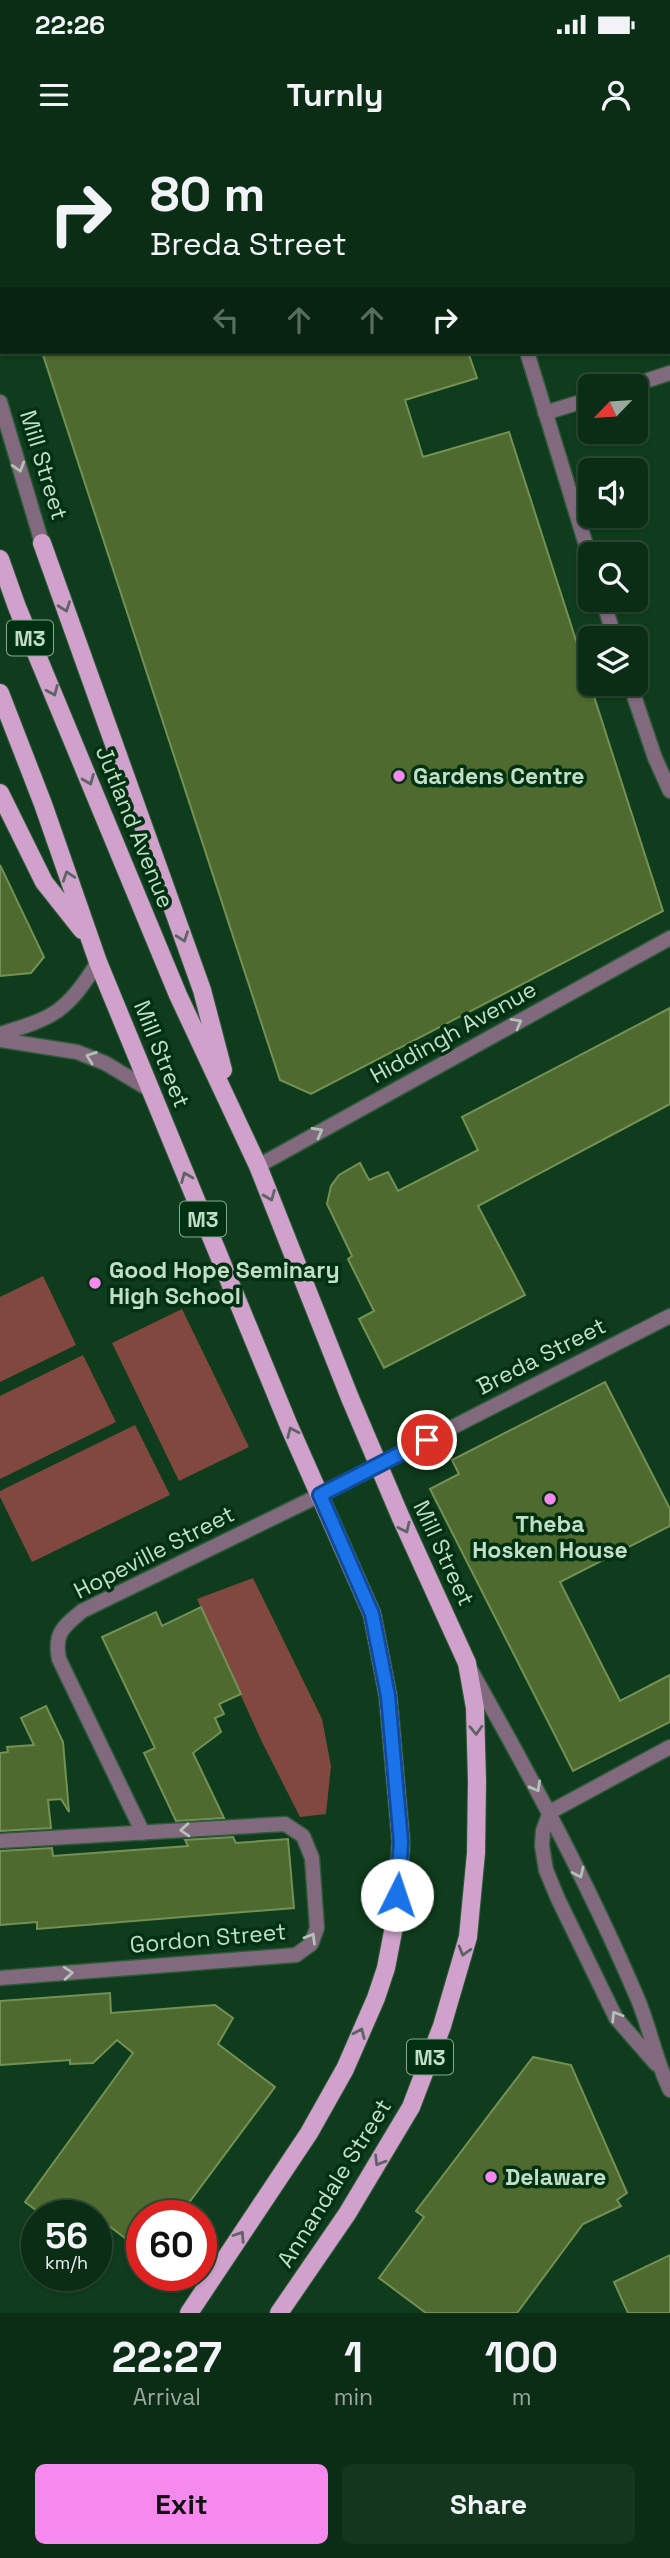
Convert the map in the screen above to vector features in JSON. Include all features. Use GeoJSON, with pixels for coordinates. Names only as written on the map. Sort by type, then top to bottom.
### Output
{"type":"FeatureCollection","features":[{"type":"Feature","properties":{"kind":"main road"},"geometry":{"type":"LineString","coordinates":[[42,543],[202,989],[233,1111]]}},
{"type":"Feature","properties":{"kind":"main road","name":"Jutland Avenue"},"geometry":{"type":"LineString","coordinates":[[0,559],[17,607],[178,995],[233,1111]]}},
{"type":"Feature","properties":{"kind":"main road","name":"M3"},"geometry":{"type":"LineString","coordinates":[[0,693],[90,941]]}},
{"type":"Feature","properties":{"kind":"main road"},"geometry":{"type":"LineString","coordinates":[[0,793],[44,882],[90,941]]}},
{"type":"Feature","properties":{"kind":"main road","name":"Mill Street"},"geometry":{"type":"LineString","coordinates":[[90,941],[320,1495]]}},
{"type":"Feature","properties":{"kind":"main road","name":"Mill Street"},"geometry":{"type":"LineString","coordinates":[[233,1111],[258,1166],[378,1465],[467,1663]]}},
{"type":"Feature","properties":{"kind":"main road","name":"Annandale Street"},"geometry":{"type":"LineString","coordinates":[[189,2313],[309,2133],[345,2069],[376,1998],[386,1968],[395,1922],[401,1842],[388,1696],[372,1614],[320,1495]]}},
{"type":"Feature","properties":{"kind":"main road","name":"Annandale Street"},"geometry":{"type":"LineString","coordinates":[[279,2313],[347,2214],[411,2107],[442,2026],[468,1937],[476,1853],[477,1781],[475,1708],[467,1663]]}},
{"type":"Feature","properties":{"kind":"street"},"geometry":{"type":"LineString","coordinates":[[528,354],[585,542]]}},
{"type":"Feature","properties":{"kind":"street"},"geometry":{"type":"LineString","coordinates":[[648,380],[670,373]]}},
{"type":"Feature","properties":{"kind":"street","name":"Mill Street"},"geometry":{"type":"LineString","coordinates":[[0,402],[42,543]]}},
{"type":"Feature","properties":{"kind":"street"},"geometry":{"type":"LineString","coordinates":[[545,413],[578,403]]}},
{"type":"Feature","properties":{"kind":"street"},"geometry":{"type":"LineString","coordinates":[[634,696],[655,758],[670,791]]}},
{"type":"Feature","properties":{"kind":"street","name":"Hiddingh Avenue"},"geometry":{"type":"LineString","coordinates":[[258,1166],[670,938]]}},
{"type":"Feature","properties":{"kind":"street"},"geometry":{"type":"LineString","coordinates":[[0,1034],[38,1022],[60,1011],[77,995],[98,962]]}},
{"type":"Feature","properties":{"kind":"street"},"geometry":{"type":"LineString","coordinates":[[0,1040],[77,1052],[105,1063],[150,1090]]}},
{"type":"Feature","properties":{"kind":"street","name":"Breda Street"},"geometry":{"type":"LineString","coordinates":[[320,1495],[670,1316]]}},
{"type":"Feature","properties":{"kind":"street","name":"Hopeville Street"},"geometry":{"type":"LineString","coordinates":[[144,1833],[59,1659],[56,1646],[58,1634],[82,1611],[320,1495]]}},
{"type":"Feature","properties":{"kind":"street","name":"Mill Street"},"geometry":{"type":"LineString","coordinates":[[467,1663],[550,1812],[638,1998],[659,2068],[670,2090]]}},
{"type":"Feature","properties":{"kind":"street"},"geometry":{"type":"LineString","coordinates":[[550,1812],[670,1747]]}},
{"type":"Feature","properties":{"kind":"street","name":"Mill Street"},"geometry":{"type":"LineString","coordinates":[[550,1812],[543,1831],[542,1846],[546,1870],[558,1899],[616,2018],[659,2068]]}},
{"type":"Feature","properties":{"kind":"street","name":"Gordon Street"},"geometry":{"type":"LineString","coordinates":[[0,1841],[285,1824],[303,1836],[312,1857],[317,1928],[311,1944],[296,1955],[0,1978]]}},
{"type":"Feature","properties":{"kind":"shaded area"},"geometry":{"type":"Polygon","coordinates":[[[43,1276],[76,1345],[0,1382],[0,1297],[43,1276]]]}},
{"type":"Feature","properties":{"kind":"shaded area"},"geometry":{"type":"Polygon","coordinates":[[[182,1309],[249,1447],[179,1481],[112,1343],[182,1309]]]}},
{"type":"Feature","properties":{"kind":"shaded area"},"geometry":{"type":"Polygon","coordinates":[[[83,1355],[116,1422],[0,1479],[0,1396],[83,1355]]]}},
{"type":"Feature","properties":{"kind":"shaded area"},"geometry":{"type":"Polygon","coordinates":[[[135,1425],[170,1495],[32,1562],[0,1497],[0,1491],[135,1425]]]}},
{"type":"Feature","properties":{"kind":"shaded area"},"geometry":{"type":"Polygon","coordinates":[[[253,1578],[322,1719],[331,1766],[326,1814],[300,1817],[262,1742],[197,1599],[253,1578]]]}},
{"type":"Feature","properties":{"kind":"building","name":"Gardens Centre"},"geometry":{"type":"Polygon","coordinates":[[[43,354],[469,354],[477,378],[405,400],[423,457],[509,432],[578,647],[578,696],[594,696],[663,911],[311,1094],[280,1080],[43,354]]]}},
{"type":"Feature","properties":{"kind":"building"},"geometry":{"type":"Polygon","coordinates":[[[0,865],[44,957],[31,973],[0,976],[0,865]]]}},
{"type":"Feature","properties":{"kind":"building"},"geometry":{"type":"Polygon","coordinates":[[[670,1008],[670,1104],[478,1206],[525,1295],[384,1368],[359,1319],[374,1311],[348,1259],[352,1256],[327,1204],[331,1186],[339,1175],[360,1163],[369,1180],[388,1172],[398,1191],[478,1150],[462,1117],[670,1008]]]}},
{"type":"Feature","properties":{"kind":"building","name":"Theba Hosken House"},"geometry":{"type":"Polygon","coordinates":[[[605,1382],[670,1509],[670,1526],[560,1582],[620,1701],[670,1675],[670,1722],[573,1771],[430,1489],[459,1474],[452,1460],[605,1382]]]}},
{"type":"Feature","properties":{"kind":"building"},"geometry":{"type":"Polygon","coordinates":[[[201,1607],[241,1694],[219,1704],[224,1714],[215,1718],[221,1732],[193,1753],[224,1818],[176,1821],[144,1753],[155,1748],[102,1637],[156,1612],[162,1626],[201,1607]]]}},
{"type":"Feature","properties":{"kind":"building"},"geometry":{"type":"Polygon","coordinates":[[[46,1706],[63,1742],[69,1812],[61,1799],[48,1800],[51,1828],[0,1831],[0,1753],[8,1752],[7,1747],[34,1745],[21,1718],[46,1706]]]}},
{"type":"Feature","properties":{"kind":"building"},"geometry":{"type":"Polygon","coordinates":[[[233,1837],[236,1843],[288,1839],[294,1908],[37,1929],[37,1922],[0,1925],[0,1851],[52,1848],[53,1856],[188,1846],[185,1840],[233,1837]]]}},
{"type":"Feature","properties":{"kind":"building"},"geometry":{"type":"Polygon","coordinates":[[[110,1993],[111,2013],[215,2005],[233,2018],[218,2044],[275,2087],[191,2200],[126,2200],[126,2239],[112,2228],[112,2200],[26,2200],[133,2053],[117,2040],[93,2063],[70,2064],[70,2060],[0,2065],[0,2001],[110,1993]]]}},
{"type":"Feature","properties":{"kind":"building","name":"Delaware"},"geometry":{"type":"Polygon","coordinates":[[[533,2057],[571,2065],[627,2193],[617,2200],[621,2206],[583,2224],[517,2313],[426,2313],[379,2278],[424,2217],[416,2211],[533,2057]]]}},
{"type":"Feature","properties":{"kind":"building"},"geometry":{"type":"Polygon","coordinates":[[[670,2255],[670,2313],[628,2313],[614,2282],[670,2255]]]}},
{"type":"Feature","properties":{"kind":"place","name":"Gardens Centre"},"geometry":{"type":"Point","coordinates":[399,776]}},
{"type":"Feature","properties":{"kind":"place","name":"Good Hope Seminary High School"},"geometry":{"type":"Point","coordinates":[95,1283]}},
{"type":"Feature","properties":{"kind":"place","name":"Theba Hosken House"},"geometry":{"type":"Point","coordinates":[550,1499]}},
{"type":"Feature","properties":{"kind":"place","name":"Delaware"},"geometry":{"type":"Point","coordinates":[491,2177]}},
{"type":"Feature","properties":{"kind":"route"},"geometry":{"type":"LineString","coordinates":[[397,1895],[401,1842],[388,1696],[372,1614],[320,1495],[427,1440]]}}]}
